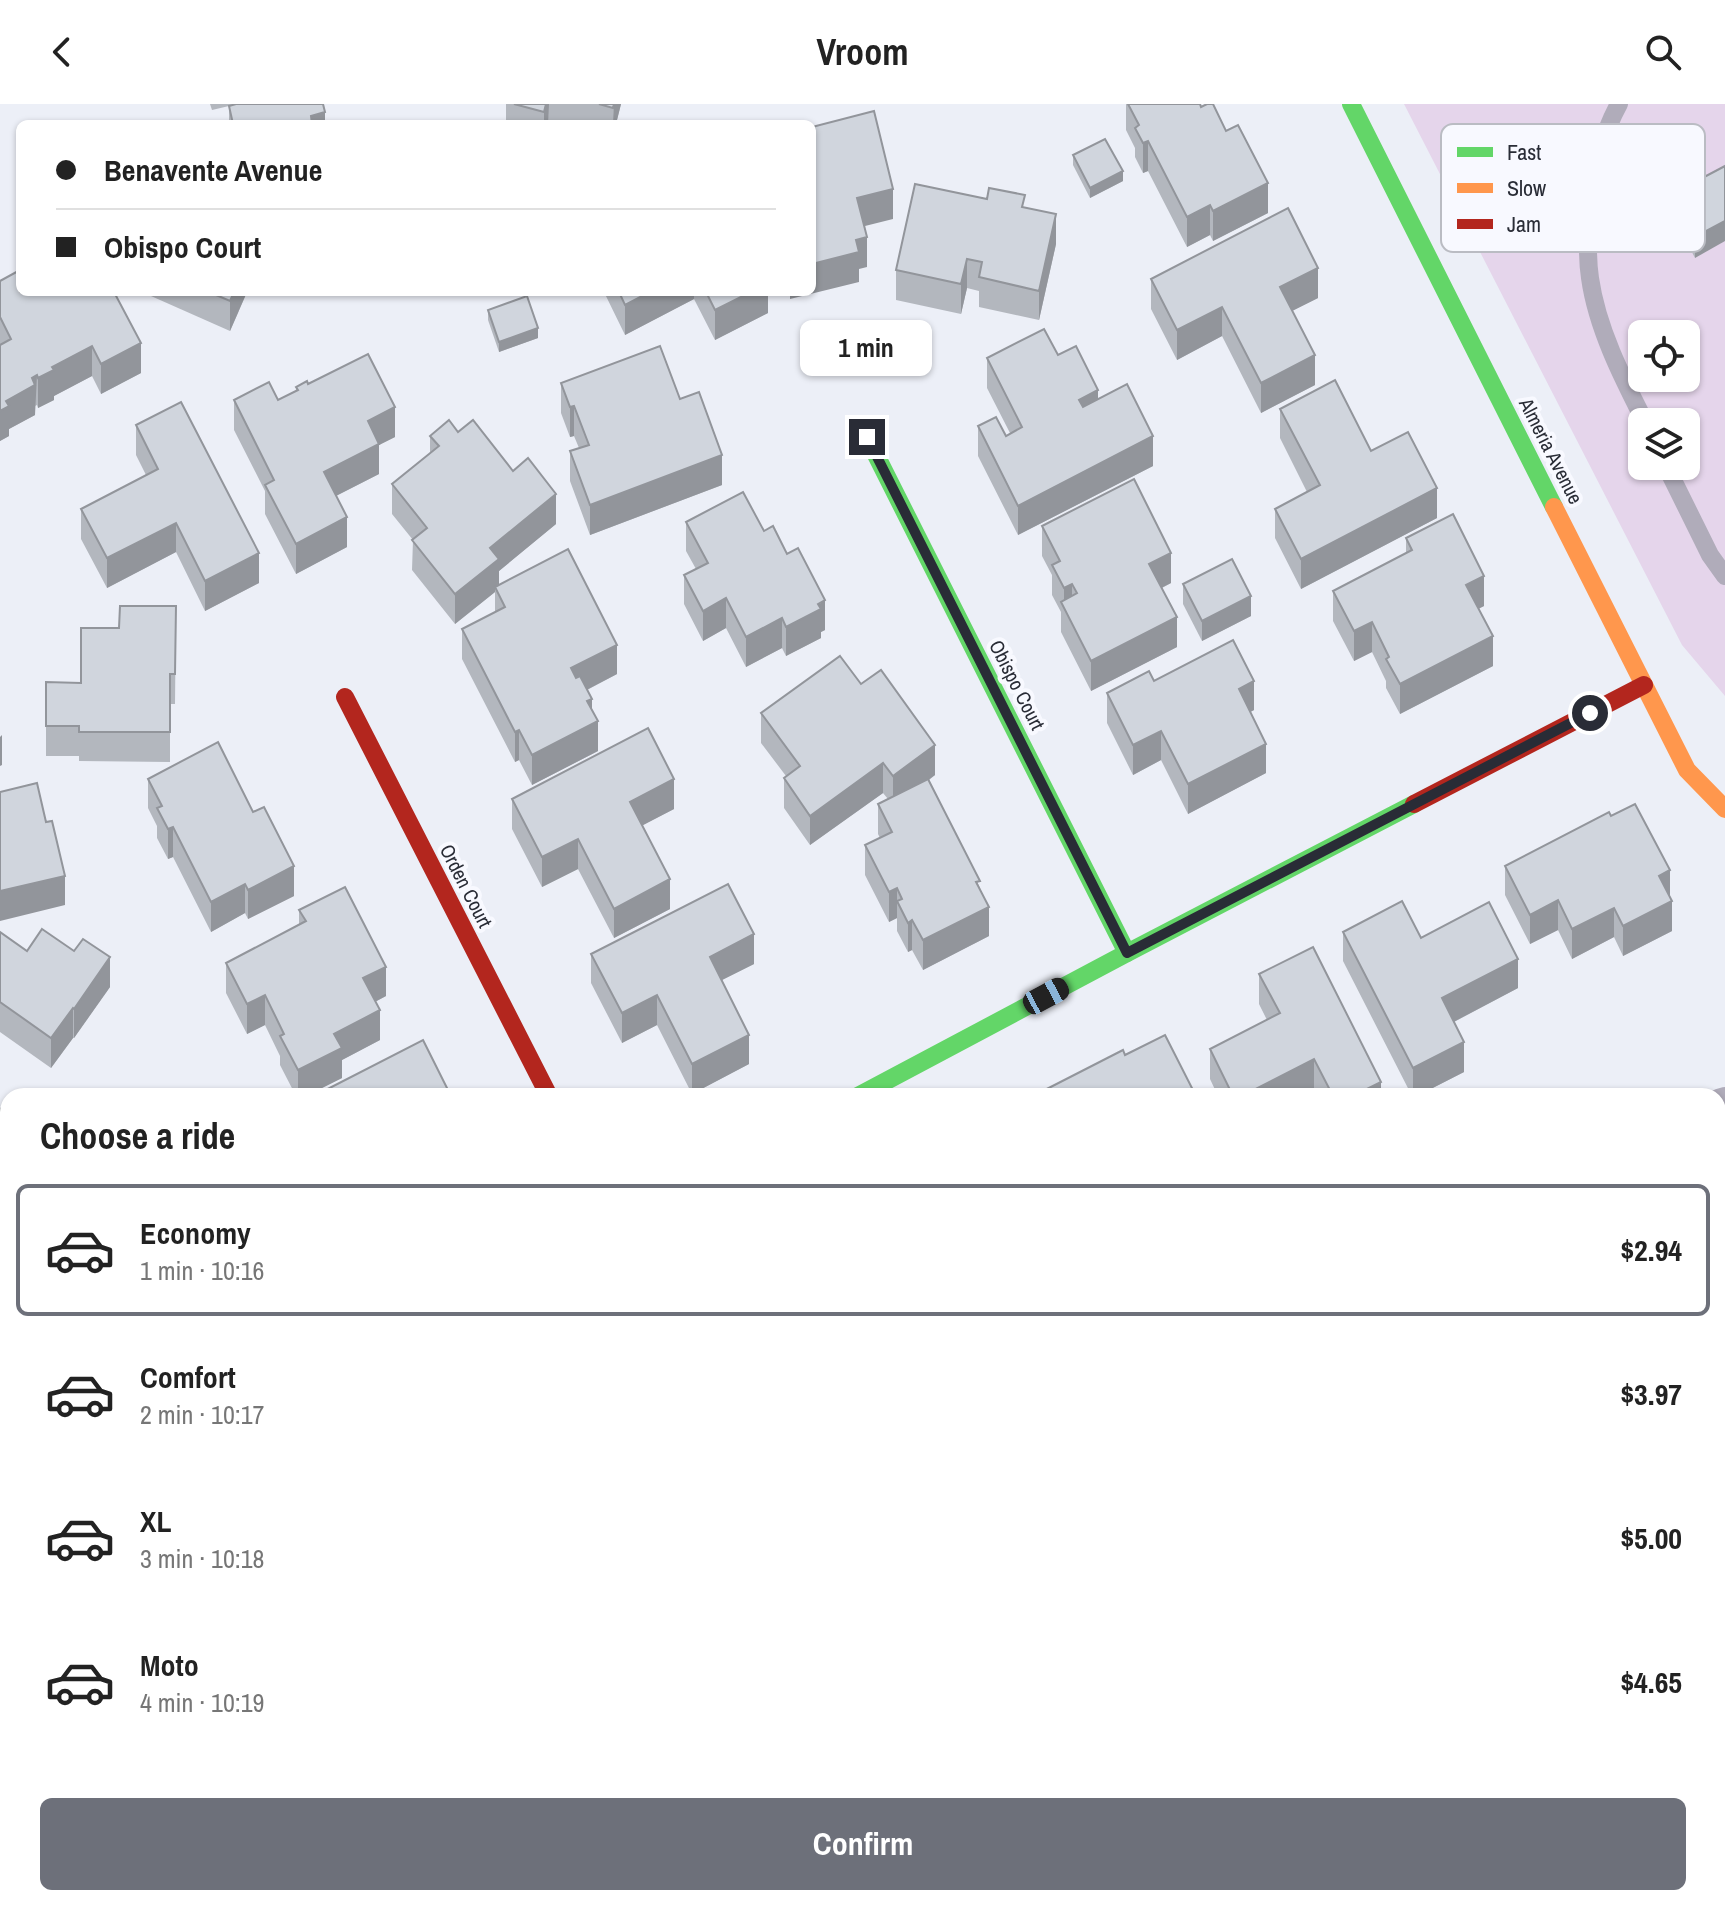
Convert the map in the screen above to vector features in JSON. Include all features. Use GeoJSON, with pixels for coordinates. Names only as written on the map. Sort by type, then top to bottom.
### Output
{"type":"FeatureCollection","features":[{"type":"Feature","properties":{"kind":"street","name":"Almeria Avenue"},"geometry":{"type":"LineString","coordinates":[[1351,104],[1687,770],[1725,809]]}},
{"type":"Feature","properties":{"kind":"street","name":"Obispo Court"},"geometry":{"type":"LineString","coordinates":[[867,437],[1127,953]]}},
{"type":"Feature","properties":{"kind":"street"},"geometry":{"type":"LineString","coordinates":[[873,1088],[1644,685]]}},
{"type":"Feature","properties":{"kind":"street","name":"Orden Court"},"geometry":{"type":"LineString","coordinates":[[345,697],[545,1088]]}},
{"type":"Feature","properties":{"kind":"lane"},"geometry":{"type":"LineString","coordinates":[[1608,124],[1619,104]]}},
{"type":"Feature","properties":{"kind":"lane"},"geometry":{"type":"LineString","coordinates":[[1589,252],[1590,278],[1602,324],[1638,408]]}},
{"type":"Feature","properties":{"kind":"lane"},"geometry":{"type":"LineString","coordinates":[[1673,480],[1710,555],[1725,576]]}},
{"type":"Feature","properties":{"kind":"shaded area"},"geometry":{"type":"Polygon","coordinates":[[[1404,104],[1725,104],[1725,696],[1682,645],[1480,252],[1705,252],[1705,124],[1441,124],[1441,176],[1404,104]]]}},
{"type":"Feature","properties":{"kind":"building"},"geometry":{"type":"Polygon","coordinates":[[[323,104],[325,112],[311,116],[312,120],[232,120],[229,106],[323,104]]]}},
{"type":"Feature","properties":{"kind":"building"},"geometry":{"type":"Polygon","coordinates":[[[514,104],[546,104],[544,112],[514,104]]]}},
{"type":"Feature","properties":{"kind":"building"},"geometry":{"type":"Polygon","coordinates":[[[1128,104],[1200,104],[1201,107],[1213,104],[1226,131],[1238,125],[1268,183],[1213,211],[1210,205],[1187,217],[1148,141],[1143,143],[1135,128],[1139,125],[1128,104]]]}},
{"type":"Feature","properties":{"kind":"building"},"geometry":{"type":"Polygon","coordinates":[[[874,111],[893,189],[857,198],[867,237],[856,240],[859,252],[816,263],[816,126],[874,111]]]}},
{"type":"Feature","properties":{"kind":"building"},"geometry":{"type":"Polygon","coordinates":[[[1105,139],[1123,171],[1090,188],[1073,155],[1105,139]]]}},
{"type":"Feature","properties":{"kind":"building"},"geometry":{"type":"Polygon","coordinates":[[[1725,166],[1725,221],[1705,232],[1705,177],[1725,166]]]}},
{"type":"Feature","properties":{"kind":"building"},"geometry":{"type":"Polygon","coordinates":[[[915,184],[987,199],[989,188],[1025,195],[1022,207],[1056,214],[1039,291],[979,277],[982,262],[967,259],[961,284],[896,270],[915,184]]]}},
{"type":"Feature","properties":{"kind":"building"},"geometry":{"type":"Polygon","coordinates":[[[1288,208],[1318,268],[1280,287],[1315,355],[1261,383],[1222,307],[1177,330],[1151,279],[1288,208]]]}},
{"type":"Feature","properties":{"kind":"building"},"geometry":{"type":"Polygon","coordinates":[[[16,272],[16,296],[116,296],[141,343],[101,364],[92,346],[52,367],[54,370],[32,378],[35,385],[6,401],[9,406],[0,411],[0,345],[11,339],[0,317],[0,281],[16,272]]]}},
{"type":"Feature","properties":{"kind":"building"},"geometry":{"type":"Polygon","coordinates":[[[527,296],[538,328],[499,342],[488,310],[527,296]]]}},
{"type":"Feature","properties":{"kind":"building"},"geometry":{"type":"Polygon","coordinates":[[[621,296],[642,296],[625,305],[621,296]]]}},
{"type":"Feature","properties":{"kind":"building"},"geometry":{"type":"Polygon","coordinates":[[[708,296],[743,296],[715,310],[708,296]]]}},
{"type":"Feature","properties":{"kind":"building"},"geometry":{"type":"Polygon","coordinates":[[[1044,329],[1058,355],[1076,346],[1098,390],[1079,400],[1083,407],[1127,384],[1153,436],[1018,506],[978,426],[996,417],[1006,436],[1022,427],[987,358],[1044,329]]]}},
{"type":"Feature","properties":{"kind":"building"},"geometry":{"type":"Polygon","coordinates":[[[660,346],[680,399],[699,392],[722,455],[590,505],[570,451],[589,445],[561,383],[660,346]]]}},
{"type":"Feature","properties":{"kind":"building"},"geometry":{"type":"Polygon","coordinates":[[[368,354],[395,407],[368,421],[379,444],[324,472],[347,517],[296,544],[265,485],[274,480],[234,400],[269,382],[278,400],[298,390],[296,387],[307,381],[308,384],[368,354]]]}},
{"type":"Feature","properties":{"kind":"building"},"geometry":{"type":"Polygon","coordinates":[[[1335,380],[1371,451],[1408,432],[1437,488],[1301,559],[1275,509],[1320,485],[1280,409],[1335,380]]]}},
{"type":"Feature","properties":{"kind":"building"},"geometry":{"type":"Polygon","coordinates":[[[181,402],[259,553],[205,581],[176,523],[107,558],[81,509],[158,469],[136,425],[181,402]]]}},
{"type":"Feature","properties":{"kind":"building"},"geometry":{"type":"Polygon","coordinates":[[[449,420],[458,432],[473,420],[513,471],[528,458],[556,494],[490,548],[499,559],[455,594],[412,540],[427,528],[392,484],[439,446],[430,436],[449,420]]]}},
{"type":"Feature","properties":{"kind":"building"},"geometry":{"type":"Polygon","coordinates":[[[1134,479],[1171,553],[1149,564],[1177,617],[1091,661],[1061,602],[1077,593],[1072,584],[1064,588],[1052,565],[1060,561],[1042,526],[1134,479]]]}},
{"type":"Feature","properties":{"kind":"building"},"geometry":{"type":"Polygon","coordinates":[[[743,492],[764,531],[773,526],[787,554],[798,548],[825,600],[818,604],[821,609],[786,627],[782,618],[746,637],[726,598],[703,611],[684,575],[708,563],[686,522],[743,492]]]}},
{"type":"Feature","properties":{"kind":"building"},"geometry":{"type":"Polygon","coordinates":[[[1453,514],[1484,576],[1466,585],[1493,636],[1400,684],[1386,659],[1389,657],[1372,622],[1354,631],[1333,591],[1412,550],[1406,538],[1453,514]]]}},
{"type":"Feature","properties":{"kind":"building"},"geometry":{"type":"Polygon","coordinates":[[[568,549],[617,645],[571,668],[576,678],[580,676],[592,699],[587,701],[598,721],[532,755],[519,730],[515,732],[462,629],[505,607],[495,587],[568,549]]]}},
{"type":"Feature","properties":{"kind":"building"},"geometry":{"type":"Polygon","coordinates":[[[1232,559],[1251,596],[1202,621],[1183,584],[1232,559]]]}},
{"type":"Feature","properties":{"kind":"building"},"geometry":{"type":"Polygon","coordinates":[[[120,606],[176,606],[175,674],[170,674],[170,732],[79,732],[79,726],[46,726],[46,682],[81,683],[81,628],[119,628],[120,606]]]}},
{"type":"Feature","properties":{"kind":"building"},"geometry":{"type":"Polygon","coordinates":[[[1233,640],[1254,681],[1239,689],[1266,744],[1188,784],[1161,731],[1133,745],[1107,693],[1149,671],[1154,681],[1233,640]]]}},
{"type":"Feature","properties":{"kind":"building"},"geometry":{"type":"Polygon","coordinates":[[[840,656],[861,684],[881,670],[935,745],[893,776],[883,763],[810,816],[784,778],[800,766],[761,713],[840,656]]]}},
{"type":"Feature","properties":{"kind":"building"},"geometry":{"type":"Polygon","coordinates":[[[648,728],[674,779],[630,802],[670,879],[614,909],[578,839],[542,857],[512,799],[648,728]]]}},
{"type":"Feature","properties":{"kind":"building"},"geometry":{"type":"Polygon","coordinates":[[[218,742],[253,812],[264,807],[294,866],[248,890],[245,884],[211,902],[173,827],[168,829],[157,808],[162,806],[148,779],[218,742]]]}},
{"type":"Feature","properties":{"kind":"building"},"geometry":{"type":"Polygon","coordinates":[[[928,779],[980,881],[976,882],[989,907],[923,940],[912,920],[908,923],[897,901],[902,899],[897,888],[889,892],[865,845],[892,832],[878,804],[928,779]]]}},
{"type":"Feature","properties":{"kind":"building"},"geometry":{"type":"Polygon","coordinates":[[[37,783],[46,822],[52,821],[65,876],[0,891],[0,792],[37,783]]]}},
{"type":"Feature","properties":{"kind":"building"},"geometry":{"type":"Polygon","coordinates":[[[1635,804],[1670,870],[1659,876],[1672,901],[1623,926],[1614,908],[1572,929],[1558,900],[1530,915],[1505,866],[1609,812],[1611,816],[1635,804]]]}},
{"type":"Feature","properties":{"kind":"building"},"geometry":{"type":"Polygon","coordinates":[[[728,884],[754,934],[710,957],[749,1035],[692,1064],[657,995],[622,1013],[591,954],[728,884]]]}},
{"type":"Feature","properties":{"kind":"building"},"geometry":{"type":"Polygon","coordinates":[[[345,887],[386,967],[363,978],[380,1010],[334,1034],[342,1048],[298,1070],[280,1036],[284,1034],[265,995],[247,1004],[226,963],[306,921],[299,910],[345,887]]]}},
{"type":"Feature","properties":{"kind":"building"},"geometry":{"type":"Polygon","coordinates":[[[1402,901],[1421,938],[1489,902],[1518,959],[1442,998],[1464,1042],[1413,1068],[1343,932],[1402,901]]]}},
{"type":"Feature","properties":{"kind":"building"},"geometry":{"type":"Polygon","coordinates":[[[42,929],[74,951],[83,939],[110,957],[51,1038],[0,1002],[0,932],[27,951],[42,929]]]}},
{"type":"Feature","properties":{"kind":"building"},"geometry":{"type":"Polygon","coordinates":[[[1313,947],[1381,1082],[1369,1088],[1329,1088],[1314,1059],[1258,1088],[1229,1088],[1210,1049],[1280,1013],[1259,974],[1313,947]]]}},
{"type":"Feature","properties":{"kind":"building"},"geometry":{"type":"Polygon","coordinates":[[[1165,1035],[1192,1088],[1049,1088],[1123,1050],[1125,1055],[1165,1035]]]}},
{"type":"Feature","properties":{"kind":"building"},"geometry":{"type":"Polygon","coordinates":[[[423,1040],[447,1088],[330,1088],[423,1040]]]}},
{"type":"Feature","properties":{"kind":"traffic: fast"},"geometry":{"type":"LineString","coordinates":[[1351,104],[1554,507]]}},
{"type":"Feature","properties":{"kind":"traffic: fast"},"geometry":{"type":"LineString","coordinates":[[867,437],[1127,953]]}},
{"type":"Feature","properties":{"kind":"traffic: fast"},"geometry":{"type":"LineString","coordinates":[[873,1088],[1414,804]]}},
{"type":"Feature","properties":{"kind":"traffic: slow"},"geometry":{"type":"LineString","coordinates":[[1554,507],[1687,770],[1725,809]]}},
{"type":"Feature","properties":{"kind":"traffic: jam"},"geometry":{"type":"LineString","coordinates":[[1414,804],[1644,685]]}},
{"type":"Feature","properties":{"kind":"traffic: jam"},"geometry":{"type":"LineString","coordinates":[[345,697],[545,1088]]}},
{"type":"Feature","properties":{"kind":"route"},"geometry":{"type":"LineString","coordinates":[[867,437],[1127,953],[1590,713]]}}]}
